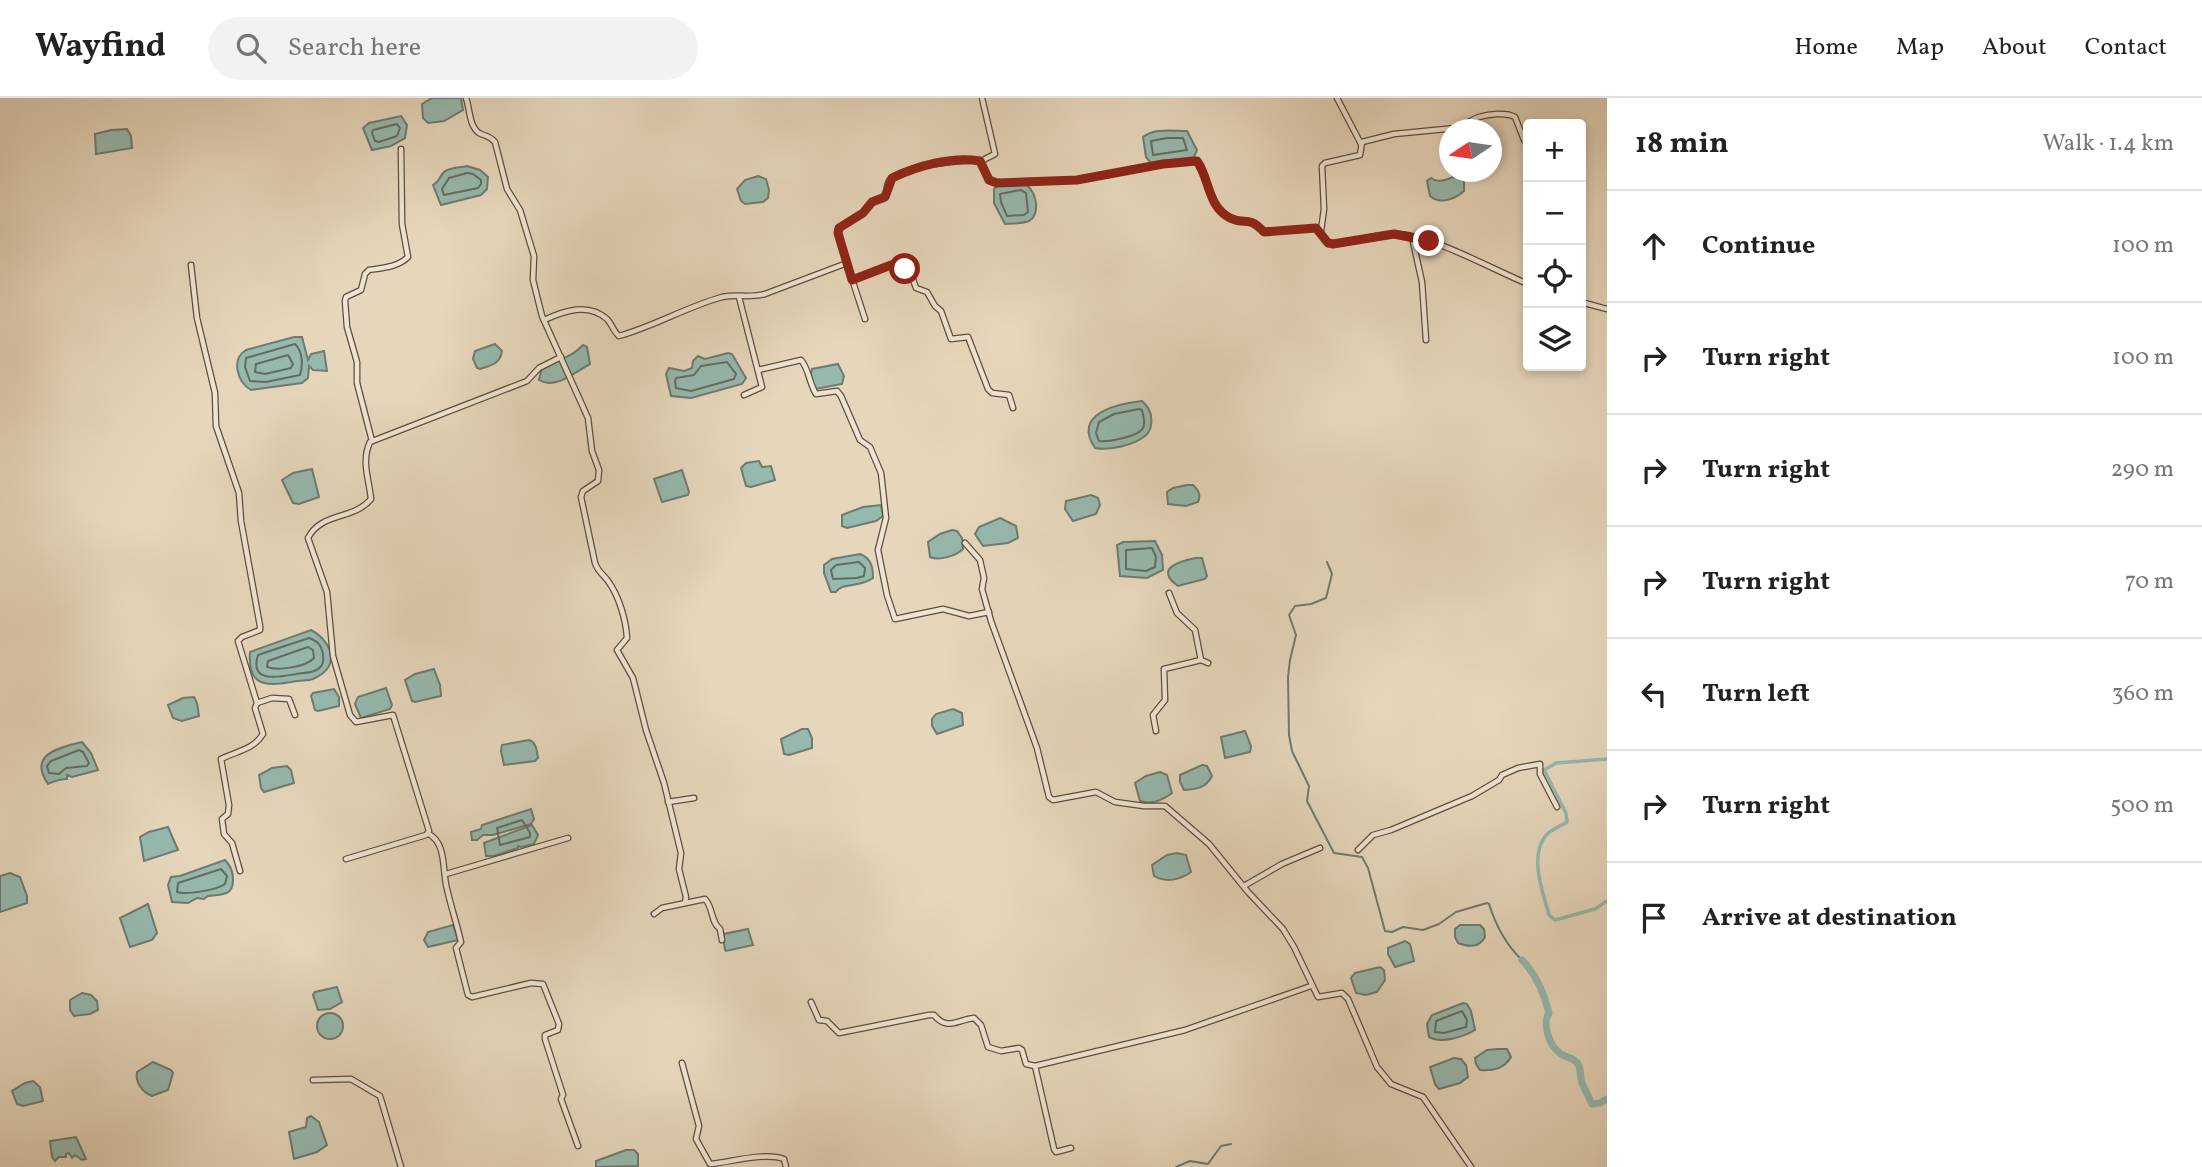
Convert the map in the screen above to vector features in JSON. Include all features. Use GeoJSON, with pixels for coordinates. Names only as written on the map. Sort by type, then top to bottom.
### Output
{"type":"FeatureCollection","features":[{"type":"Feature","properties":{"kind":"street"},"geometry":{"type":"LineString","coordinates":[[466,98],[474,127],[495,142],[507,189],[520,210],[534,256],[533,280],[544,320],[588,418],[592,451],[599,470],[598,481],[583,491],[580,497],[597,569],[614,590],[620,606],[627,635],[617,650],[633,678],[668,803],[681,853],[678,869],[686,897],[685,903]]}},
{"type":"Feature","properties":{"kind":"street"},"geometry":{"type":"LineString","coordinates":[[982,98],[995,154],[982,163]]}},
{"type":"Feature","properties":{"kind":"street"},"geometry":{"type":"LineString","coordinates":[[1337,98],[1361,144],[1360,155],[1322,166],[1324,209],[1321,231],[1328,243],[1394,234],[1412,236],[1523,282]]}},
{"type":"Feature","properties":{"kind":"street"},"geometry":{"type":"LineString","coordinates":[[1361,144],[1394,134],[1463,127],[1476,117],[1510,113],[1516,117],[1523,137]]}},
{"type":"Feature","properties":{"kind":"street"},"geometry":{"type":"LineString","coordinates":[[372,441],[358,392],[357,362],[347,327],[345,301],[346,297],[361,290],[365,274],[369,270],[388,267],[403,262],[408,257],[402,224],[401,149]]}},
{"type":"Feature","properties":{"kind":"street"},"geometry":{"type":"LineString","coordinates":[[865,319],[838,233],[839,228],[863,213],[872,202],[885,197],[892,178],[945,162],[974,160],[982,163],[989,180],[997,183],[1077,180],[1163,164],[1197,161],[1202,168],[1210,196],[1230,218],[1252,221],[1264,232],[1310,227],[1321,231]]}},
{"type":"Feature","properties":{"kind":"street"},"geometry":{"type":"LineString","coordinates":[[1412,236],[1422,282],[1426,340]]}},
{"type":"Feature","properties":{"kind":"street"},"geometry":{"type":"LineString","coordinates":[[544,320],[582,308],[608,320],[613,332],[619,336],[701,304],[724,297],[751,298],[847,264]]}},
{"type":"Feature","properties":{"kind":"street"},"geometry":{"type":"LineString","coordinates":[[191,265],[197,318],[215,393],[216,426],[239,493],[241,521],[260,626],[260,630],[238,641],[257,703],[255,708],[263,734],[249,749],[221,759],[229,804],[228,814],[222,819],[224,834],[232,843],[240,871]]}},
{"type":"Feature","properties":{"kind":"street"},"geometry":{"type":"LineString","coordinates":[[852,280],[891,265],[910,271],[916,288],[927,292],[941,311],[951,339],[968,337],[988,389],[992,393],[1009,395],[1013,408]]}},
{"type":"Feature","properties":{"kind":"street"},"geometry":{"type":"LineString","coordinates":[[739,297],[762,387],[744,395]]}},
{"type":"Feature","properties":{"kind":"street"},"geometry":{"type":"LineString","coordinates":[[1586,303],[1607,309]]}},
{"type":"Feature","properties":{"kind":"street"},"geometry":{"type":"LineString","coordinates":[[561,357],[539,368],[527,380],[372,441],[365,454],[371,499],[353,514],[323,522],[308,538],[327,592],[333,656],[350,715],[356,722],[393,715],[429,834],[438,842],[446,874],[446,888],[461,942],[456,948],[468,995],[472,997],[531,983],[543,984],[559,1024],[558,1030],[545,1035],[545,1039],[563,1095],[561,1099],[578,1146]]}},
{"type":"Feature","properties":{"kind":"street"},"geometry":{"type":"LineString","coordinates":[[758,370],[801,360],[806,366],[811,387],[816,394],[837,391],[860,440],[870,447],[881,473],[886,518],[878,550],[895,619],[943,609],[969,616],[989,612]]}},
{"type":"Feature","properties":{"kind":"street"},"geometry":{"type":"LineString","coordinates":[[965,543],[980,560],[984,578],[982,589],[1012,684],[1037,748],[1049,797],[1053,800],[1096,792],[1115,802],[1165,806],[1209,844],[1283,929],[1318,997],[1342,993],[1348,999],[1377,1067],[1391,1084],[1423,1097],[1471,1167]]}},
{"type":"Feature","properties":{"kind":"street"},"geometry":{"type":"LineString","coordinates":[[1169,593],[1177,613],[1195,631],[1201,660]]}},
{"type":"Feature","properties":{"kind":"street"},"geometry":{"type":"LineString","coordinates":[[1156,731],[1153,715],[1165,700],[1164,669],[1201,660],[1208,663]]}},
{"type":"Feature","properties":{"kind":"street"},"geometry":{"type":"LineString","coordinates":[[257,703],[272,698],[289,699],[295,715]]}},
{"type":"Feature","properties":{"kind":"street"},"geometry":{"type":"LineString","coordinates":[[1358,850],[1373,835],[1472,796],[1499,780],[1502,775],[1528,766],[1540,764],[1540,774],[1558,807]]}},
{"type":"Feature","properties":{"kind":"street"},"geometry":{"type":"LineString","coordinates":[[668,803],[694,797]]}},
{"type":"Feature","properties":{"kind":"street"},"geometry":{"type":"LineString","coordinates":[[346,859],[429,834]]}},
{"type":"Feature","properties":{"kind":"street"},"geometry":{"type":"LineString","coordinates":[[446,874],[568,838]]}},
{"type":"Feature","properties":{"kind":"street"},"geometry":{"type":"LineString","coordinates":[[1244,886],[1287,861],[1320,848]]}},
{"type":"Feature","properties":{"kind":"street"},"geometry":{"type":"LineString","coordinates":[[654,914],[662,908],[698,899],[707,900],[713,924],[720,929],[722,940]]}},
{"type":"Feature","properties":{"kind":"street"},"geometry":{"type":"LineString","coordinates":[[811,1002],[819,1020],[828,1021],[839,1033],[929,1014],[946,1024],[974,1018],[981,1025],[988,1048],[1001,1051],[1019,1048],[1026,1063],[1035,1066],[1185,1030],[1311,986]]}},
{"type":"Feature","properties":{"kind":"street"},"geometry":{"type":"LineString","coordinates":[[682,1063],[699,1126],[696,1139],[710,1164],[777,1157],[784,1159],[786,1167]]}},
{"type":"Feature","properties":{"kind":"street"},"geometry":{"type":"LineString","coordinates":[[1035,1066],[1054,1149],[1056,1152],[1063,1152],[1070,1148]]}},
{"type":"Feature","properties":{"kind":"street"},"geometry":{"type":"LineString","coordinates":[[313,1080],[351,1079],[380,1096],[401,1167]]}},
{"type":"Feature","properties":{"kind":"water"},"geometry":{"type":"Polygon","coordinates":[[[432,98],[461,98],[463,110],[444,121],[428,123],[423,118],[422,104],[432,98]]]}},
{"type":"Feature","properties":{"kind":"water"},"geometry":{"type":"Polygon","coordinates":[[[401,116],[407,125],[405,138],[391,146],[372,150],[363,128],[369,123],[401,116]]]}},
{"type":"Feature","properties":{"kind":"water"},"geometry":{"type":"Polygon","coordinates":[[[127,129],[132,148],[96,154],[95,134],[127,129]]]}},
{"type":"Feature","properties":{"kind":"water"},"geometry":{"type":"Polygon","coordinates":[[[1187,131],[1197,150],[1194,157],[1151,163],[1146,157],[1143,137],[1147,134],[1187,131]]]}},
{"type":"Feature","properties":{"kind":"water"},"geometry":{"type":"Polygon","coordinates":[[[467,166],[480,170],[488,177],[487,189],[481,195],[441,205],[433,185],[446,170],[467,166]]]}},
{"type":"Feature","properties":{"kind":"water"},"geometry":{"type":"Polygon","coordinates":[[[758,176],[766,179],[768,198],[763,202],[745,204],[741,201],[737,189],[745,180],[758,176]]]}},
{"type":"Feature","properties":{"kind":"water"},"geometry":{"type":"Polygon","coordinates":[[[1431,178],[1464,182],[1464,191],[1452,198],[1434,199],[1430,196],[1427,181],[1431,178]]]}},
{"type":"Feature","properties":{"kind":"water"},"geometry":{"type":"Polygon","coordinates":[[[1021,183],[1034,194],[1035,212],[1027,222],[1005,224],[994,203],[994,189],[997,186],[1021,183]]]}},
{"type":"Feature","properties":{"kind":"water"},"geometry":{"type":"Polygon","coordinates":[[[302,337],[308,360],[311,354],[324,351],[327,371],[313,370],[309,366],[308,378],[302,383],[251,390],[242,382],[237,365],[241,354],[246,350],[302,337]]]}},
{"type":"Feature","properties":{"kind":"water"},"geometry":{"type":"Polygon","coordinates":[[[495,344],[502,351],[499,359],[492,365],[477,368],[473,359],[475,351],[495,344]]]}},
{"type":"Feature","properties":{"kind":"water"},"geometry":{"type":"Polygon","coordinates":[[[583,345],[587,347],[590,364],[552,383],[539,380],[542,367],[569,356],[583,345]]]}},
{"type":"Feature","properties":{"kind":"water"},"geometry":{"type":"Polygon","coordinates":[[[732,354],[746,378],[742,384],[691,398],[671,396],[666,374],[669,368],[684,371],[692,368],[693,361],[698,356],[705,359],[732,354]]]}},
{"type":"Feature","properties":{"kind":"water"},"geometry":{"type":"Polygon","coordinates":[[[838,364],[844,376],[842,384],[816,389],[811,380],[812,369],[838,364]]]}},
{"type":"Feature","properties":{"kind":"water"},"geometry":{"type":"Polygon","coordinates":[[[1142,401],[1151,415],[1151,426],[1147,434],[1135,442],[1121,446],[1095,448],[1089,436],[1093,419],[1110,408],[1142,401]]]}},
{"type":"Feature","properties":{"kind":"water"},"geometry":{"type":"Polygon","coordinates":[[[759,461],[762,467],[771,466],[775,480],[746,486],[741,468],[746,463],[759,461]]]}},
{"type":"Feature","properties":{"kind":"water"},"geometry":{"type":"Polygon","coordinates":[[[312,469],[319,497],[299,504],[293,503],[282,480],[293,473],[312,469]]]}},
{"type":"Feature","properties":{"kind":"water"},"geometry":{"type":"Polygon","coordinates":[[[682,470],[688,495],[662,502],[654,479],[682,470]]]}},
{"type":"Feature","properties":{"kind":"water"},"geometry":{"type":"Polygon","coordinates":[[[1193,485],[1198,491],[1198,502],[1186,506],[1168,504],[1167,492],[1193,485]]]}},
{"type":"Feature","properties":{"kind":"water"},"geometry":{"type":"Polygon","coordinates":[[[1091,495],[1098,498],[1100,505],[1096,514],[1073,521],[1065,509],[1066,501],[1091,495]]]}},
{"type":"Feature","properties":{"kind":"water"},"geometry":{"type":"Polygon","coordinates":[[[881,505],[883,516],[876,521],[847,528],[842,526],[842,515],[863,507],[881,505]]]}},
{"type":"Feature","properties":{"kind":"water"},"geometry":{"type":"Polygon","coordinates":[[[1000,518],[1016,526],[1018,538],[1008,543],[983,546],[975,534],[979,527],[1000,518]]]}},
{"type":"Feature","properties":{"kind":"water"},"geometry":{"type":"Polygon","coordinates":[[[952,530],[957,531],[962,538],[963,549],[947,557],[930,557],[928,542],[952,530]]]}},
{"type":"Feature","properties":{"kind":"water"},"geometry":{"type":"Polygon","coordinates":[[[1155,541],[1162,555],[1163,570],[1147,578],[1120,576],[1117,545],[1123,542],[1155,541]]]}},
{"type":"Feature","properties":{"kind":"water"},"geometry":{"type":"Polygon","coordinates":[[[860,554],[871,563],[873,578],[831,592],[824,565],[832,559],[860,554]]]}},
{"type":"Feature","properties":{"kind":"water"},"geometry":{"type":"Polygon","coordinates":[[[1202,558],[1207,576],[1205,579],[1178,586],[1171,580],[1168,574],[1172,566],[1202,558]]]}},
{"type":"Feature","properties":{"kind":"water"},"geometry":{"type":"Polygon","coordinates":[[[311,630],[325,641],[331,654],[328,668],[322,674],[311,680],[277,684],[256,679],[250,664],[250,652],[311,630]]]}},
{"type":"Feature","properties":{"kind":"water"},"geometry":{"type":"Polygon","coordinates":[[[434,669],[441,696],[412,701],[405,680],[434,669]]]}},
{"type":"Feature","properties":{"kind":"water"},"geometry":{"type":"Polygon","coordinates":[[[386,688],[392,705],[390,709],[361,718],[355,704],[358,697],[386,688]]]}},
{"type":"Feature","properties":{"kind":"water"},"geometry":{"type":"Polygon","coordinates":[[[334,689],[339,697],[339,706],[315,710],[311,696],[313,693],[334,689]]]}},
{"type":"Feature","properties":{"kind":"water"},"geometry":{"type":"Polygon","coordinates":[[[194,697],[199,716],[182,721],[173,718],[168,705],[183,698],[194,697]]]}},
{"type":"Feature","properties":{"kind":"water"},"geometry":{"type":"Polygon","coordinates":[[[953,709],[962,713],[963,725],[937,734],[932,726],[932,719],[936,714],[953,709]]]}},
{"type":"Feature","properties":{"kind":"water"},"geometry":{"type":"Polygon","coordinates":[[[808,729],[812,748],[784,754],[781,739],[808,729]]]}},
{"type":"Feature","properties":{"kind":"water"},"geometry":{"type":"Polygon","coordinates":[[[1245,731],[1251,746],[1250,752],[1225,758],[1221,737],[1245,731]]]}},
{"type":"Feature","properties":{"kind":"water"},"geometry":{"type":"Polygon","coordinates":[[[529,740],[537,750],[538,758],[535,761],[504,765],[502,745],[529,740]]]}},
{"type":"Feature","properties":{"kind":"water"},"geometry":{"type":"Polygon","coordinates":[[[82,742],[91,753],[98,770],[72,777],[67,775],[67,779],[48,784],[41,766],[43,760],[55,750],[82,742]]]}},
{"type":"Feature","properties":{"kind":"water"},"geometry":{"type":"Polygon","coordinates":[[[1202,765],[1207,766],[1212,776],[1210,780],[1201,787],[1184,790],[1180,775],[1202,765]]]}},
{"type":"Feature","properties":{"kind":"water"},"geometry":{"type":"Polygon","coordinates":[[[287,766],[291,770],[294,783],[264,792],[259,775],[272,768],[287,766]]]}},
{"type":"Feature","properties":{"kind":"water"},"geometry":{"type":"Polygon","coordinates":[[[1160,772],[1167,775],[1172,793],[1157,801],[1140,801],[1135,783],[1160,772]]]}},
{"type":"Feature","properties":{"kind":"water"},"geometry":{"type":"Polygon","coordinates":[[[531,809],[534,819],[531,824],[472,840],[471,832],[481,829],[482,825],[531,809]]]}},
{"type":"Feature","properties":{"kind":"water"},"geometry":{"type":"Polygon","coordinates":[[[532,825],[538,835],[534,844],[486,856],[484,843],[532,825]]]}},
{"type":"Feature","properties":{"kind":"water"},"geometry":{"type":"Polygon","coordinates":[[[168,827],[178,850],[144,861],[140,837],[168,827]]]}},
{"type":"Feature","properties":{"kind":"water"},"geometry":{"type":"Polygon","coordinates":[[[1167,855],[1186,855],[1191,872],[1173,880],[1154,876],[1152,865],[1167,855]]]}},
{"type":"Feature","properties":{"kind":"water"},"geometry":{"type":"Polygon","coordinates":[[[225,860],[233,877],[229,892],[204,899],[197,898],[188,903],[172,902],[168,885],[171,877],[225,860]]]}},
{"type":"Feature","properties":{"kind":"water"},"geometry":{"type":"Polygon","coordinates":[[[10,873],[20,877],[27,903],[0,912],[0,876],[10,873]]]}},
{"type":"Feature","properties":{"kind":"water"},"geometry":{"type":"Polygon","coordinates":[[[148,904],[157,933],[152,940],[130,947],[120,918],[148,904]]]}},
{"type":"Feature","properties":{"kind":"water"},"geometry":{"type":"Polygon","coordinates":[[[453,925],[458,940],[428,947],[424,940],[428,932],[453,925]]]}},
{"type":"Feature","properties":{"kind":"water"},"geometry":{"type":"Polygon","coordinates":[[[1460,925],[1480,925],[1484,929],[1485,937],[1473,946],[1458,943],[1455,929],[1460,925]]]}},
{"type":"Feature","properties":{"kind":"water"},"geometry":{"type":"Polygon","coordinates":[[[748,929],[753,945],[725,950],[724,934],[748,929]]]}},
{"type":"Feature","properties":{"kind":"water"},"geometry":{"type":"Polygon","coordinates":[[[1405,941],[1410,944],[1414,961],[1395,967],[1388,948],[1405,941]]]}},
{"type":"Feature","properties":{"kind":"water"},"geometry":{"type":"Polygon","coordinates":[[[1380,967],[1384,970],[1385,980],[1377,992],[1366,995],[1356,993],[1351,978],[1355,973],[1380,967]]]}},
{"type":"Feature","properties":{"kind":"water"},"geometry":{"type":"Polygon","coordinates":[[[337,987],[342,1002],[330,1009],[318,1010],[313,995],[315,992],[337,987]]]}},
{"type":"Feature","properties":{"kind":"water"},"geometry":{"type":"Polygon","coordinates":[[[82,993],[91,995],[97,1001],[98,1010],[74,1016],[70,1010],[70,1000],[82,993]]]}},
{"type":"Feature","properties":{"kind":"water"},"geometry":{"type":"Polygon","coordinates":[[[1463,1003],[1467,1004],[1471,1011],[1475,1030],[1446,1040],[1429,1037],[1427,1024],[1432,1015],[1463,1003]]]}},
{"type":"Feature","properties":{"kind":"water"},"geometry":{"type":"Polygon","coordinates":[[[330,1013],[339,1017],[343,1026],[339,1035],[330,1039],[321,1035],[317,1026],[321,1017],[330,1013]]]}},
{"type":"Feature","properties":{"kind":"water"},"geometry":{"type":"Polygon","coordinates":[[[1507,1049],[1511,1057],[1498,1068],[1480,1070],[1476,1064],[1475,1058],[1487,1050],[1507,1049]]]}},
{"type":"Feature","properties":{"kind":"water"},"geometry":{"type":"Polygon","coordinates":[[[1454,1058],[1461,1059],[1466,1065],[1468,1077],[1460,1083],[1439,1089],[1430,1067],[1454,1058]]]}},
{"type":"Feature","properties":{"kind":"water"},"geometry":{"type":"Polygon","coordinates":[[[153,1062],[173,1073],[168,1090],[152,1096],[140,1086],[137,1072],[153,1062]]]}},
{"type":"Feature","properties":{"kind":"water"},"geometry":{"type":"Polygon","coordinates":[[[33,1081],[40,1087],[43,1101],[23,1106],[17,1104],[12,1091],[33,1081]]]}},
{"type":"Feature","properties":{"kind":"water"},"geometry":{"type":"Polygon","coordinates":[[[311,1116],[319,1122],[327,1145],[317,1152],[294,1159],[289,1132],[306,1127],[307,1118],[311,1116]]]}},
{"type":"Feature","properties":{"kind":"water"},"geometry":{"type":"Polygon","coordinates":[[[76,1137],[86,1159],[82,1160],[75,1155],[72,1158],[69,1153],[55,1161],[50,1141],[76,1137]]]}},
{"type":"Feature","properties":{"kind":"water"},"geometry":{"type":"Polygon","coordinates":[[[626,1150],[634,1150],[638,1154],[638,1166],[596,1167],[596,1161],[626,1150]]]}},
{"type":"Feature","properties":{"kind":"waterway"},"geometry":{"type":"LineString","coordinates":[[1327,562],[1332,574],[1326,598],[1295,606],[1289,615],[1296,635],[1288,677],[1289,735],[1292,751],[1309,786],[1307,801],[1334,853],[1362,857],[1368,868],[1385,931],[1392,932],[1403,927],[1423,930],[1439,924],[1456,912],[1487,903],[1502,934],[1522,960]]}},
{"type":"Feature","properties":{"kind":"waterway"},"geometry":{"type":"LineString","coordinates":[[1607,759],[1556,763],[1544,770],[1566,813],[1567,822],[1546,835],[1538,856],[1541,887],[1549,915],[1555,920],[1595,909],[1607,901]]}},
{"type":"Feature","properties":{"kind":"waterway"},"geometry":{"type":"LineString","coordinates":[[1522,960],[1545,998],[1549,1013],[1546,1023],[1553,1046],[1561,1054],[1578,1063],[1582,1083],[1592,1104],[1607,1099]]}},
{"type":"Feature","properties":{"kind":"waterway"},"geometry":{"type":"LineString","coordinates":[[1176,1167],[1190,1161],[1208,1164],[1221,1146],[1231,1144]]}},
{"type":"Feature","properties":{"kind":"route"},"geometry":{"type":"LineString","coordinates":[[905,269],[886,266],[852,280],[838,233],[839,228],[843,223],[860,216],[872,202],[885,197],[892,178],[945,162],[974,160],[984,164],[992,183],[1077,180],[1163,164],[1197,161],[1206,178],[1210,196],[1218,207],[1230,218],[1252,221],[1264,232],[1316,228],[1322,232],[1328,243],[1333,244],[1394,234],[1405,234],[1429,241]]}}]}
